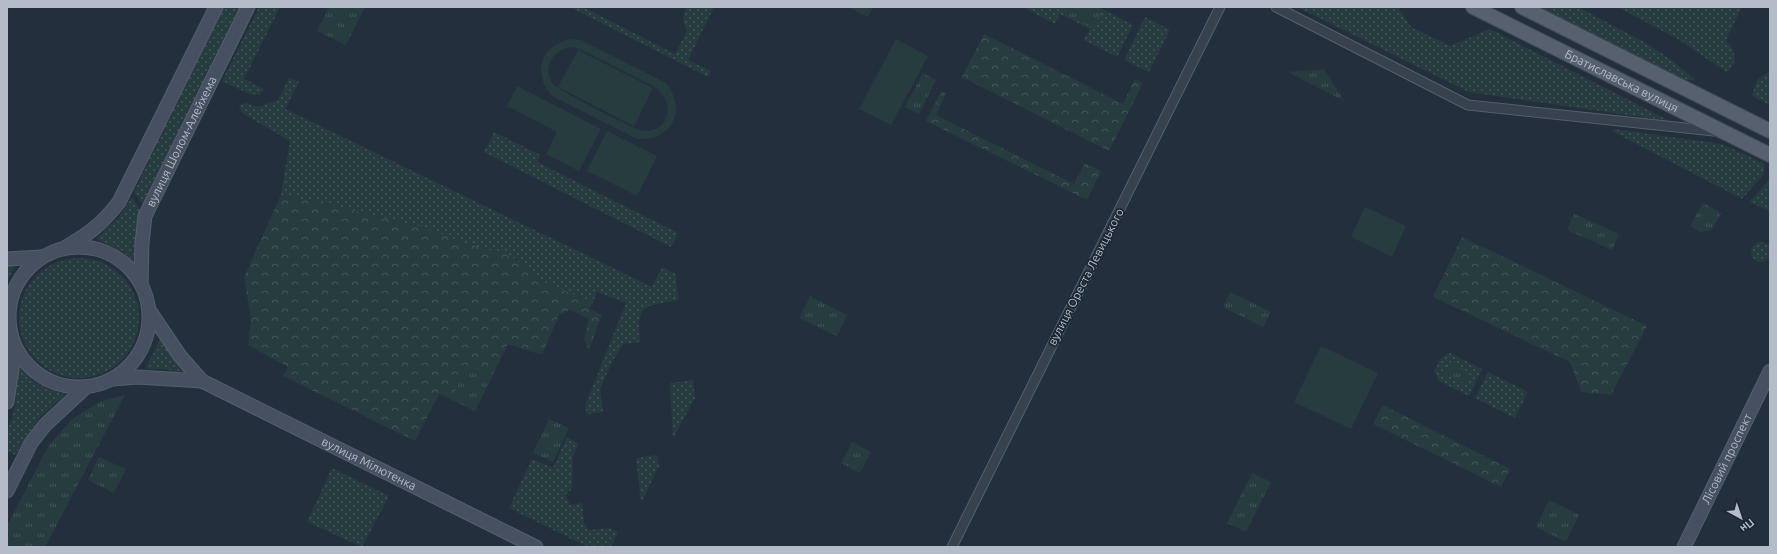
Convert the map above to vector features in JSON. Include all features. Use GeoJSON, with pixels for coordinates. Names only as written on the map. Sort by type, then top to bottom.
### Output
{"type":"FeatureCollection","features":[{"type":"Feature","properties":{"kind":"main road","name":"Братиславська вулиця"},"geometry":{"type":"LineString","coordinates":[[1473,7],[1721,132],[1770,155]]}},
{"type":"Feature","properties":{"kind":"main road","name":"Братиславська вулиця"},"geometry":{"type":"LineString","coordinates":[[1522,7],[1770,132]]}},
{"type":"Feature","properties":{"kind":"street"},"geometry":{"type":"LineString","coordinates":[[7,402],[11,338],[8,323],[10,300],[20,278],[29,267],[42,257],[64,248],[95,229],[105,221],[119,202],[216,7]]}},
{"type":"Feature","properties":{"kind":"street","name":"вулиця Шолом-Алейхема"},"geometry":{"type":"LineString","coordinates":[[141,284],[142,243],[145,216],[248,7]]}},
{"type":"Feature","properties":{"kind":"street","name":"вулиця Ореста Левицького"},"geometry":{"type":"LineString","coordinates":[[952,547],[1220,7]]}},
{"type":"Feature","properties":{"kind":"street"},"geometry":{"type":"LineString","coordinates":[[1276,7],[1468,105],[1721,132]]}},
{"type":"Feature","properties":{"kind":"street"},"geometry":{"type":"LineString","coordinates":[[11,338],[29,367],[46,380],[65,387],[86,388],[112,380],[129,367],[141,350],[148,330],[149,310],[141,284],[127,266],[109,253],[87,247],[64,248]]}},
{"type":"Feature","properties":{"kind":"street"},"geometry":{"type":"LineString","coordinates":[[7,259],[42,257]]}},
{"type":"Feature","properties":{"kind":"street","name":"вулиця Мілютенка"},"geometry":{"type":"LineString","coordinates":[[149,310],[180,356],[202,380],[536,547]]}},
{"type":"Feature","properties":{"kind":"street","name":"Лісовий проспект"},"geometry":{"type":"LineString","coordinates":[[1684,547],[1770,371]]}},
{"type":"Feature","properties":{"kind":"street","name":"вулиця Мілютенка"},"geometry":{"type":"LineString","coordinates":[[112,380],[137,377],[202,380]]}},
{"type":"Feature","properties":{"kind":"street"},"geometry":{"type":"LineString","coordinates":[[7,491],[31,443],[50,421],[86,388]]}},
{"type":"Feature","properties":{"kind":"green space"},"geometry":{"type":"Polygon","coordinates":[[[216,7],[248,7],[144,207],[134,192],[216,7]]]}},
{"type":"Feature","properties":{"kind":"green space"},"geometry":{"type":"Polygon","coordinates":[[[259,7],[280,7],[244,79],[264,89],[260,95],[250,94],[222,81],[259,7]]]}},
{"type":"Feature","properties":{"kind":"green space"},"geometry":{"type":"Polygon","coordinates":[[[329,7],[365,7],[346,45],[317,31],[329,7]]]}},
{"type":"Feature","properties":{"kind":"green space"},"geometry":{"type":"Polygon","coordinates":[[[570,7],[583,7],[675,54],[687,31],[683,21],[686,7],[714,7],[688,60],[711,71],[708,77],[570,7]]]}},
{"type":"Feature","properties":{"kind":"green space"},"geometry":{"type":"Polygon","coordinates":[[[848,7],[873,7],[868,17],[848,7]]]}},
{"type":"Feature","properties":{"kind":"green space"},"geometry":{"type":"Polygon","coordinates":[[[1023,7],[1098,7],[1133,25],[1117,57],[1084,40],[1090,29],[1060,14],[1055,24],[1023,7]]]}},
{"type":"Feature","properties":{"kind":"green space"},"geometry":{"type":"Polygon","coordinates":[[[1067,7],[1092,7],[1102,11],[1093,28],[1063,14],[1067,7]]]}},
{"type":"Feature","properties":{"kind":"green space"},"geometry":{"type":"Polygon","coordinates":[[[1297,7],[1398,7],[1411,27],[1450,46],[1490,29],[1670,121],[1469,92],[1297,7]]]}},
{"type":"Feature","properties":{"kind":"green space"},"geometry":{"type":"Polygon","coordinates":[[[1540,7],[1578,7],[1644,42],[1669,58],[1697,81],[1679,79],[1540,7]]]}},
{"type":"Feature","properties":{"kind":"green space"},"geometry":{"type":"Polygon","coordinates":[[[1618,7],[1664,7],[1669,9],[1670,7],[1742,7],[1726,40],[1734,53],[1735,57],[1733,65],[1726,72],[1681,41],[1618,7]]]}},
{"type":"Feature","properties":{"kind":"green space"},"geometry":{"type":"Polygon","coordinates":[[[1145,17],[1170,30],[1149,72],[1124,60],[1145,17]]]}},
{"type":"Feature","properties":{"kind":"green space"},"geometry":{"type":"Polygon","coordinates":[[[984,34],[1123,104],[1135,79],[1143,83],[1109,151],[962,77],[984,34]]]}},
{"type":"Feature","properties":{"kind":"green space"},"geometry":{"type":"Polygon","coordinates":[[[570,39],[581,40],[666,83],[673,94],[676,104],[676,114],[673,122],[667,130],[659,135],[649,138],[637,139],[552,96],[542,78],[542,61],[552,47],[560,42],[570,39]],[[572,47],[560,51],[554,55],[550,62],[549,69],[550,78],[553,84],[582,102],[639,129],[645,131],[654,130],[661,126],[665,120],[667,106],[665,98],[660,91],[580,49],[572,47]]]}},
{"type":"Feature","properties":{"kind":"green space"},"geometry":{"type":"Polygon","coordinates":[[[896,39],[928,56],[891,125],[859,109],[896,39]]]}},
{"type":"Feature","properties":{"kind":"green space"},"geometry":{"type":"Polygon","coordinates":[[[578,50],[653,88],[634,126],[558,87],[578,50]]]}},
{"type":"Feature","properties":{"kind":"green space"},"geometry":{"type":"Polygon","coordinates":[[[1324,69],[1344,101],[1288,72],[1324,69]]]}},
{"type":"Feature","properties":{"kind":"green space"},"geometry":{"type":"Polygon","coordinates":[[[1770,71],[1770,105],[1752,96],[1757,80],[1770,71]]]}},
{"type":"Feature","properties":{"kind":"green space"},"geometry":{"type":"Polygon","coordinates":[[[923,73],[936,80],[919,114],[905,107],[923,73]]]}},
{"type":"Feature","properties":{"kind":"green space"},"geometry":{"type":"Polygon","coordinates":[[[289,78],[299,82],[285,109],[652,287],[662,267],[676,274],[678,300],[657,304],[645,309],[641,313],[639,320],[640,342],[623,344],[612,362],[600,389],[603,412],[587,414],[585,406],[626,303],[597,292],[593,302],[547,284],[511,256],[468,245],[425,228],[318,202],[281,195],[290,141],[242,113],[239,105],[247,103],[258,107],[278,100],[289,78]]]}},
{"type":"Feature","properties":{"kind":"green space"},"geometry":{"type":"Polygon","coordinates":[[[517,86],[601,129],[579,171],[546,154],[557,132],[507,106],[517,86]]]}},
{"type":"Feature","properties":{"kind":"green space"},"geometry":{"type":"Polygon","coordinates":[[[941,91],[946,94],[936,115],[1074,184],[1085,163],[1101,171],[1087,200],[926,121],[941,91]]]}},
{"type":"Feature","properties":{"kind":"green space"},"geometry":{"type":"Polygon","coordinates":[[[1614,129],[1722,144],[1765,164],[1763,175],[1742,199],[1612,131],[1614,129]]]}},
{"type":"Feature","properties":{"kind":"green space"},"geometry":{"type":"Polygon","coordinates":[[[607,131],[657,156],[637,196],[587,171],[607,131]]]}},
{"type":"Feature","properties":{"kind":"green space"},"geometry":{"type":"Polygon","coordinates":[[[494,132],[540,155],[537,162],[678,233],[671,247],[484,152],[494,132]]]}},
{"type":"Feature","properties":{"kind":"green space"},"geometry":{"type":"Polygon","coordinates":[[[1770,179],[1770,211],[1749,202],[1770,179]]]}},
{"type":"Feature","properties":{"kind":"green space"},"geometry":{"type":"Polygon","coordinates":[[[281,195],[318,202],[425,228],[468,244],[511,256],[547,284],[593,302],[590,309],[602,315],[589,350],[584,340],[589,319],[570,310],[559,315],[542,355],[508,344],[475,411],[439,394],[415,441],[283,376],[288,367],[248,345],[251,319],[244,277],[281,195]]]}},
{"type":"Feature","properties":{"kind":"green space"},"geometry":{"type":"Polygon","coordinates":[[[132,197],[141,211],[136,238],[136,264],[124,252],[96,239],[119,217],[132,197]]]}},
{"type":"Feature","properties":{"kind":"green space"},"geometry":{"type":"Polygon","coordinates":[[[1703,203],[1721,213],[1712,230],[1700,232],[1690,226],[1703,203]]]}},
{"type":"Feature","properties":{"kind":"green space"},"geometry":{"type":"Polygon","coordinates":[[[1365,207],[1406,226],[1392,257],[1351,237],[1365,207]]]}},
{"type":"Feature","properties":{"kind":"green space"},"geometry":{"type":"Polygon","coordinates":[[[1574,214],[1619,234],[1612,250],[1567,230],[1574,214]]]}},
{"type":"Feature","properties":{"kind":"green space"},"geometry":{"type":"Polygon","coordinates":[[[1462,237],[1647,326],[1611,395],[1581,392],[1570,362],[1433,297],[1462,237]]]}},
{"type":"Feature","properties":{"kind":"green space"},"geometry":{"type":"Polygon","coordinates":[[[1761,242],[1768,245],[1771,252],[1768,259],[1761,262],[1754,259],[1751,252],[1754,245],[1761,242]]]}},
{"type":"Feature","properties":{"kind":"green space"},"geometry":{"type":"Polygon","coordinates":[[[79,258],[102,262],[122,275],[135,295],[139,318],[135,341],[122,361],[102,374],[79,378],[56,374],[36,361],[23,341],[19,318],[23,295],[36,275],[56,262],[79,258]]]}},
{"type":"Feature","properties":{"kind":"green space"},"geometry":{"type":"Polygon","coordinates":[[[7,266],[15,266],[7,282],[7,266]]]}},
{"type":"Feature","properties":{"kind":"green space"},"geometry":{"type":"Polygon","coordinates":[[[1230,292],[1271,312],[1263,327],[1223,307],[1230,292]]]}},
{"type":"Feature","properties":{"kind":"green space"},"geometry":{"type":"Polygon","coordinates":[[[810,296],[847,315],[837,336],[799,318],[810,296]]]}},
{"type":"Feature","properties":{"kind":"green space"},"geometry":{"type":"Polygon","coordinates":[[[160,339],[172,356],[190,374],[165,369],[145,369],[160,339]]]}},
{"type":"Feature","properties":{"kind":"green space"},"geometry":{"type":"Polygon","coordinates":[[[1321,346],[1378,373],[1351,429],[1294,402],[1321,346]]]}},
{"type":"Feature","properties":{"kind":"green space"},"geometry":{"type":"Polygon","coordinates":[[[1450,353],[1482,369],[1469,396],[1439,381],[1434,371],[1441,358],[1450,353]]]}},
{"type":"Feature","properties":{"kind":"green space"},"geometry":{"type":"Polygon","coordinates":[[[1449,362],[1470,373],[1465,384],[1443,373],[1449,362]]]}},
{"type":"Feature","properties":{"kind":"green space"},"geometry":{"type":"Polygon","coordinates":[[[469,363],[493,374],[475,411],[451,399],[469,363]]]}},
{"type":"Feature","properties":{"kind":"green space"},"geometry":{"type":"Polygon","coordinates":[[[17,365],[29,377],[44,387],[66,394],[39,418],[15,455],[7,451],[7,431],[15,408],[17,365]]]}},
{"type":"Feature","properties":{"kind":"green space"},"geometry":{"type":"Polygon","coordinates":[[[1488,372],[1528,392],[1515,418],[1475,398],[1488,372]]]}},
{"type":"Feature","properties":{"kind":"green space"},"geometry":{"type":"Polygon","coordinates":[[[693,380],[695,398],[673,438],[670,383],[693,380]]]}},
{"type":"Feature","properties":{"kind":"green space"},"geometry":{"type":"Polygon","coordinates":[[[125,395],[45,547],[7,547],[7,526],[49,445],[72,419],[101,401],[125,395]]]}},
{"type":"Feature","properties":{"kind":"green space"},"geometry":{"type":"Polygon","coordinates":[[[1383,405],[1510,469],[1501,487],[1373,424],[1383,405]]]}},
{"type":"Feature","properties":{"kind":"green space"},"geometry":{"type":"Polygon","coordinates":[[[549,419],[569,428],[553,462],[533,453],[549,419]]]}},
{"type":"Feature","properties":{"kind":"green space"},"geometry":{"type":"Polygon","coordinates":[[[567,437],[579,444],[573,455],[572,489],[565,495],[570,505],[582,503],[584,523],[589,530],[610,528],[618,532],[611,547],[588,547],[509,508],[532,459],[553,468],[567,437]]]}},
{"type":"Feature","properties":{"kind":"green space"},"geometry":{"type":"Polygon","coordinates":[[[852,442],[871,452],[860,473],[841,463],[852,442]]]}},
{"type":"Feature","properties":{"kind":"green space"},"geometry":{"type":"Polygon","coordinates":[[[657,455],[659,466],[641,503],[636,458],[657,455]]]}},
{"type":"Feature","properties":{"kind":"green space"},"geometry":{"type":"Polygon","coordinates":[[[99,457],[126,469],[114,493],[88,480],[99,457]]]}},
{"type":"Feature","properties":{"kind":"green space"},"geometry":{"type":"Polygon","coordinates":[[[332,468],[389,496],[362,547],[307,522],[332,468]]]}},
{"type":"Feature","properties":{"kind":"green space"},"geometry":{"type":"Polygon","coordinates":[[[1252,473],[1271,482],[1246,532],[1227,523],[1252,473]]]}},
{"type":"Feature","properties":{"kind":"green space"},"geometry":{"type":"Polygon","coordinates":[[[1549,500],[1579,515],[1566,542],[1536,527],[1549,500]]]}}]}
